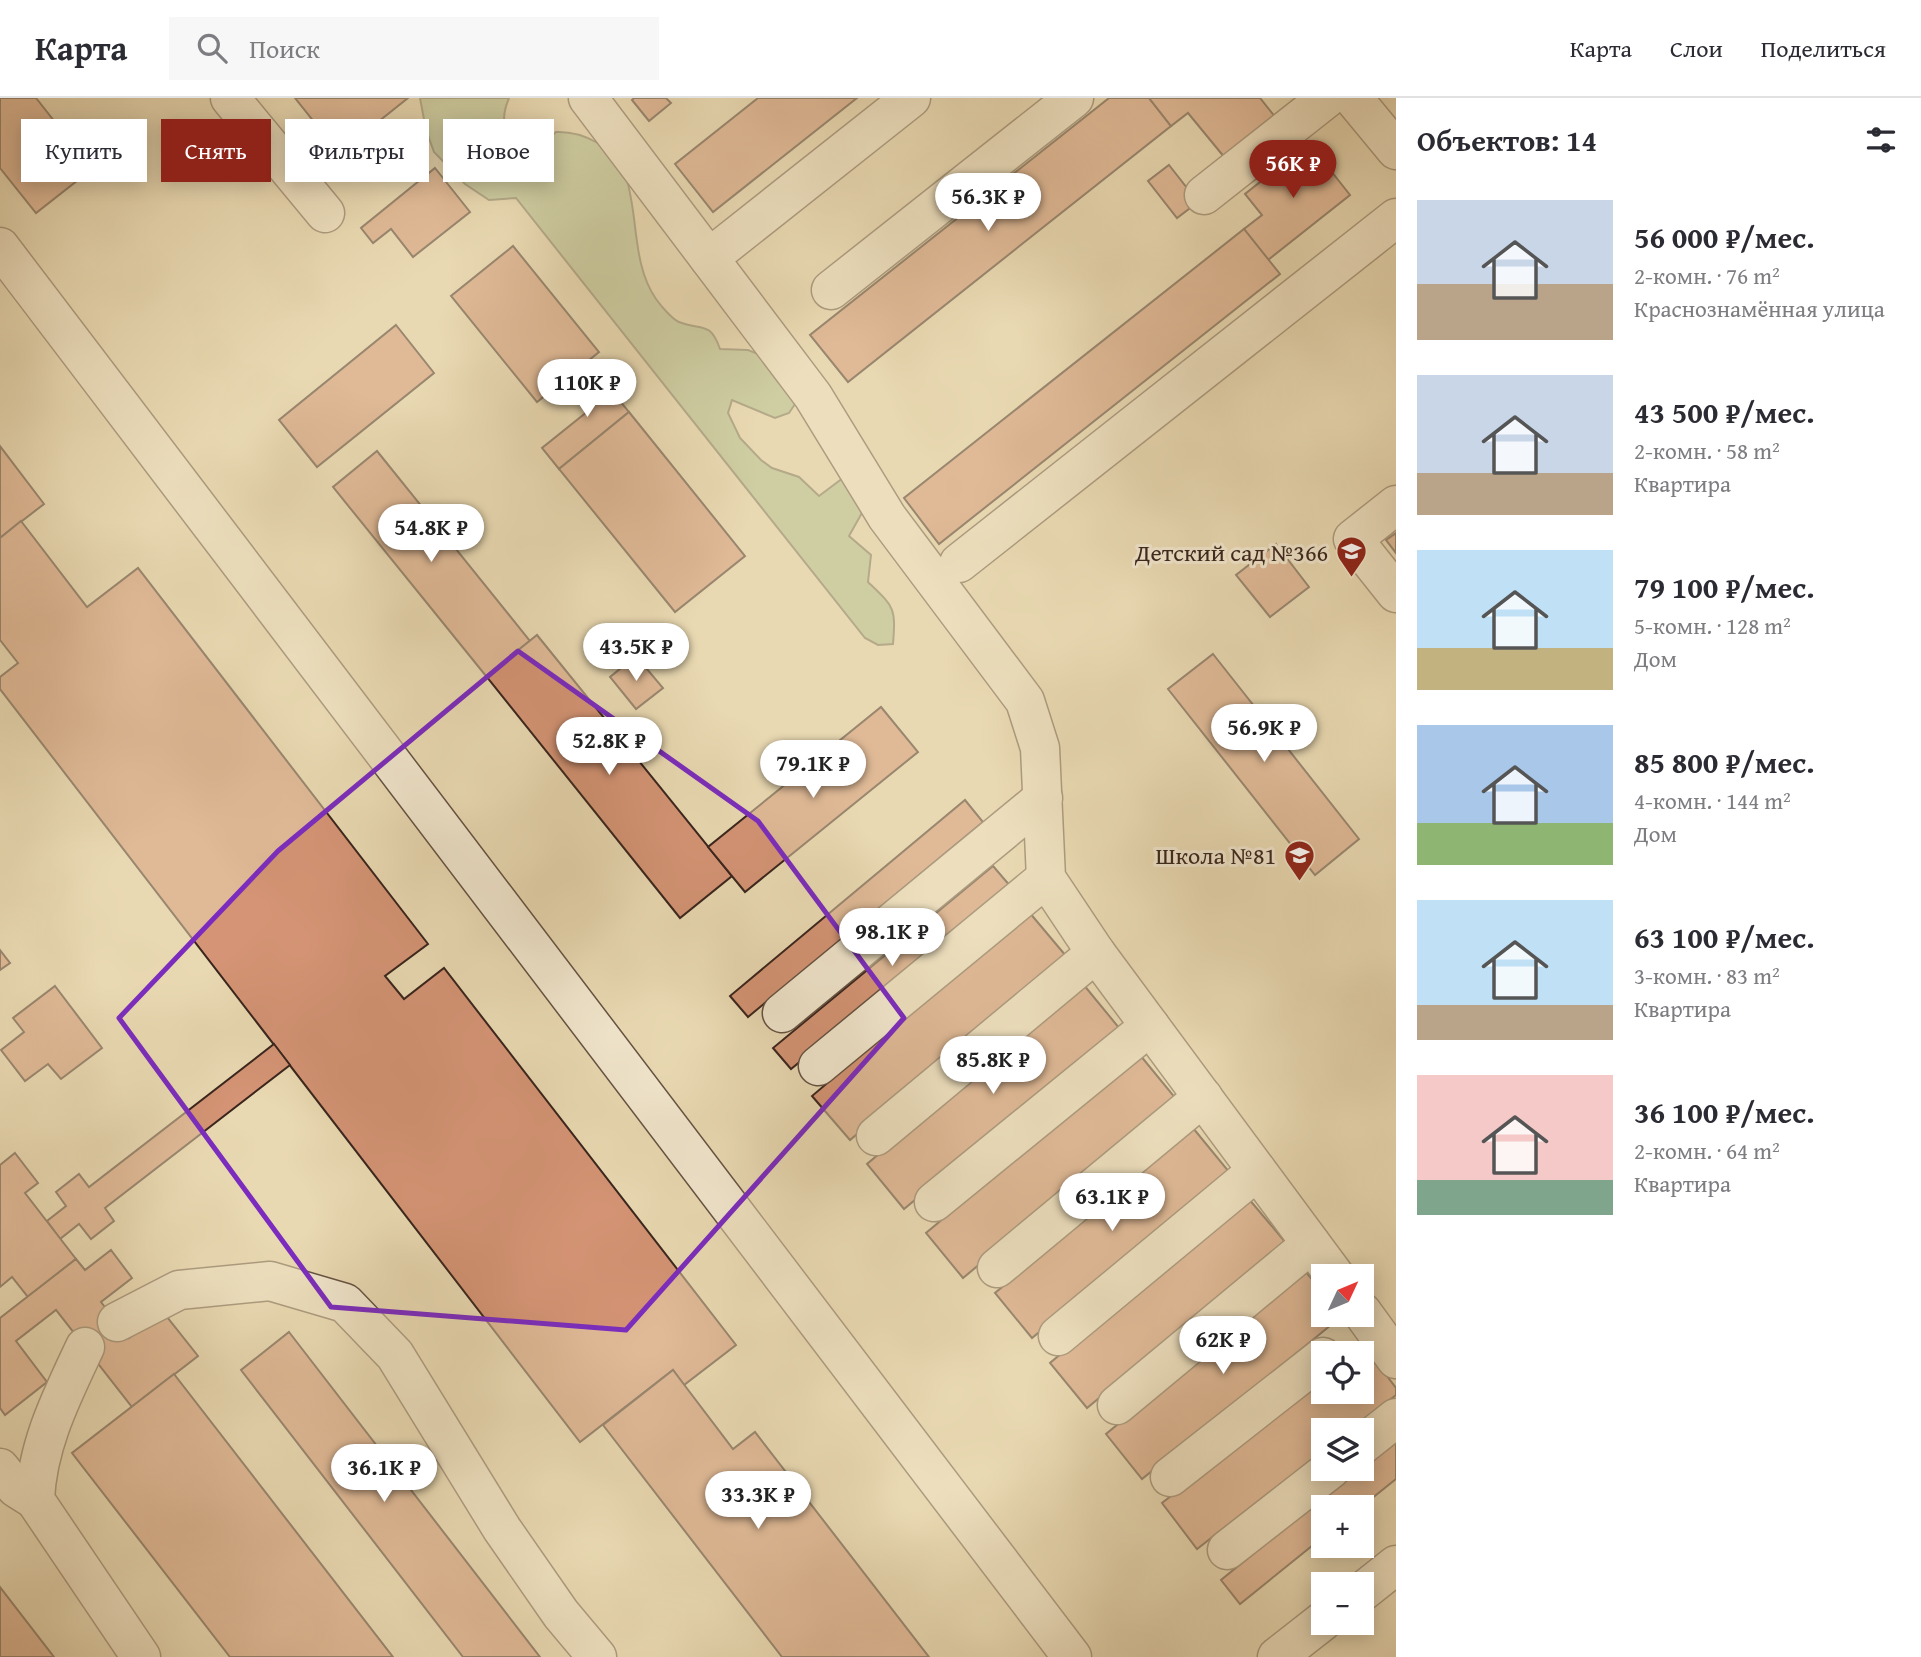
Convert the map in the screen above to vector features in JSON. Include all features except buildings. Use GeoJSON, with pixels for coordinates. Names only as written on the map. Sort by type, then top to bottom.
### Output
{"type":"FeatureCollection","features":[{"type":"Feature","properties":{"kind":"street"},"geometry":{"type":"LineString","coordinates":[[230,98],[325,213]]}},
{"type":"Feature","properties":{"kind":"street"},"geometry":{"type":"LineString","coordinates":[[588,98],[813,396],[887,517],[1025,701],[1040,748],[1046,878],[1096,953],[1326,1264]]}},
{"type":"Feature","properties":{"kind":"street"},"geometry":{"type":"LineString","coordinates":[[709,258],[911,98]]}},
{"type":"Feature","properties":{"kind":"street"},"geometry":{"type":"LineString","coordinates":[[831,290],[1074,98]]}},
{"type":"Feature","properties":{"kind":"street"},"geometry":{"type":"LineString","coordinates":[[1204,195],[1327,98]]}},
{"type":"Feature","properties":{"kind":"street"},"geometry":{"type":"LineString","coordinates":[[1353,98],[1396,150]]}},
{"type":"Feature","properties":{"kind":"street"},"geometry":{"type":"LineString","coordinates":[[959,564],[1396,218]]}},
{"type":"Feature","properties":{"kind":"street"},"geometry":{"type":"LineString","coordinates":[[0,247],[1072,1657]]}},
{"type":"Feature","properties":{"kind":"street"},"geometry":{"type":"LineString","coordinates":[[1396,505],[1353,539],[1396,593]]}},
{"type":"Feature","properties":{"kind":"street"},"geometry":{"type":"LineString","coordinates":[[782,1013],[1043,798]]}},
{"type":"Feature","properties":{"kind":"street"},"geometry":{"type":"LineString","coordinates":[[818,1066],[1046,878]]}},
{"type":"Feature","properties":{"kind":"street"},"geometry":{"type":"LineString","coordinates":[[876,1136],[1096,953]]}},
{"type":"Feature","properties":{"kind":"street"},"geometry":{"type":"LineString","coordinates":[[934,1202],[1150,1026]]}},
{"type":"Feature","properties":{"kind":"street"},"geometry":{"type":"LineString","coordinates":[[997,1268],[1203,1097]]}},
{"type":"Feature","properties":{"kind":"street"},"geometry":{"type":"LineString","coordinates":[[1058,1336],[1257,1171]]}},
{"type":"Feature","properties":{"kind":"street"},"geometry":{"type":"LineString","coordinates":[[1117,1405],[1311,1244]]}},
{"type":"Feature","properties":{"kind":"street"},"geometry":{"type":"LineString","coordinates":[[117,1322],[179,1290],[270,1281],[345,1303],[395,1355],[502,1529],[561,1614],[597,1657]]}},
{"type":"Feature","properties":{"kind":"street"},"geometry":{"type":"LineString","coordinates":[[1340,1341],[1354,1327]]}},
{"type":"Feature","properties":{"kind":"street"},"geometry":{"type":"LineString","coordinates":[[1373,1327],[1396,1359]]}},
{"type":"Feature","properties":{"kind":"street"},"geometry":{"type":"LineString","coordinates":[[35,1500],[36,1478],[52,1418],[85,1347]]}},
{"type":"Feature","properties":{"kind":"street"},"geometry":{"type":"LineString","coordinates":[[1170,1477],[1311,1366]]}},
{"type":"Feature","properties":{"kind":"street"},"geometry":{"type":"LineString","coordinates":[[1374,1435],[1396,1418]]}},
{"type":"Feature","properties":{"kind":"street"},"geometry":{"type":"LineString","coordinates":[[0,1468],[16,1488],[35,1500],[141,1657]]}},
{"type":"Feature","properties":{"kind":"street"},"geometry":{"type":"LineString","coordinates":[[1227,1550],[1315,1481]]}},
{"type":"Feature","properties":{"kind":"street"},"geometry":{"type":"LineString","coordinates":[[1374,1582],[1396,1565]]}},
{"type":"Feature","properties":{"kind":"street"},"geometry":{"type":"LineString","coordinates":[[1277,1657],[1311,1631]]}},
{"type":"Feature","properties":{"kind":"highlighted area"},"geometry":{"type":"Polygon","coordinates":[[[518,651],[758,821],[904,1018],[626,1330],[331,1307],[119,1018],[278,851],[518,651]]]}},
{"type":"Feature","properties":{"kind":"green space"},"geometry":{"type":"Polygon","coordinates":[[[420,98],[509,98],[504,119],[443,119],[443,161],[434,152],[429,138],[429,119],[424,119],[420,98]]]}},
{"type":"Feature","properties":{"kind":"green space"},"geometry":{"type":"Polygon","coordinates":[[[556,132],[577,134],[597,142],[614,156],[625,174],[643,270],[658,302],[676,320],[708,330],[720,349],[748,350],[763,356],[797,401],[789,413],[775,418],[732,400],[728,413],[740,438],[761,460],[772,468],[799,477],[819,496],[843,478],[863,511],[849,536],[871,555],[868,582],[891,608],[894,622],[893,644],[878,645],[865,638],[516,198],[489,200],[463,182],[554,182],[556,132]]]}},
{"type":"Feature","properties":{"kind":"place","name":"Детский сад №366"},"geometry":{"type":"Point","coordinates":[1351,579]}},
{"type":"Feature","properties":{"kind":"place","name":"Школа №81"},"geometry":{"type":"Point","coordinates":[1299,882]}}]}
